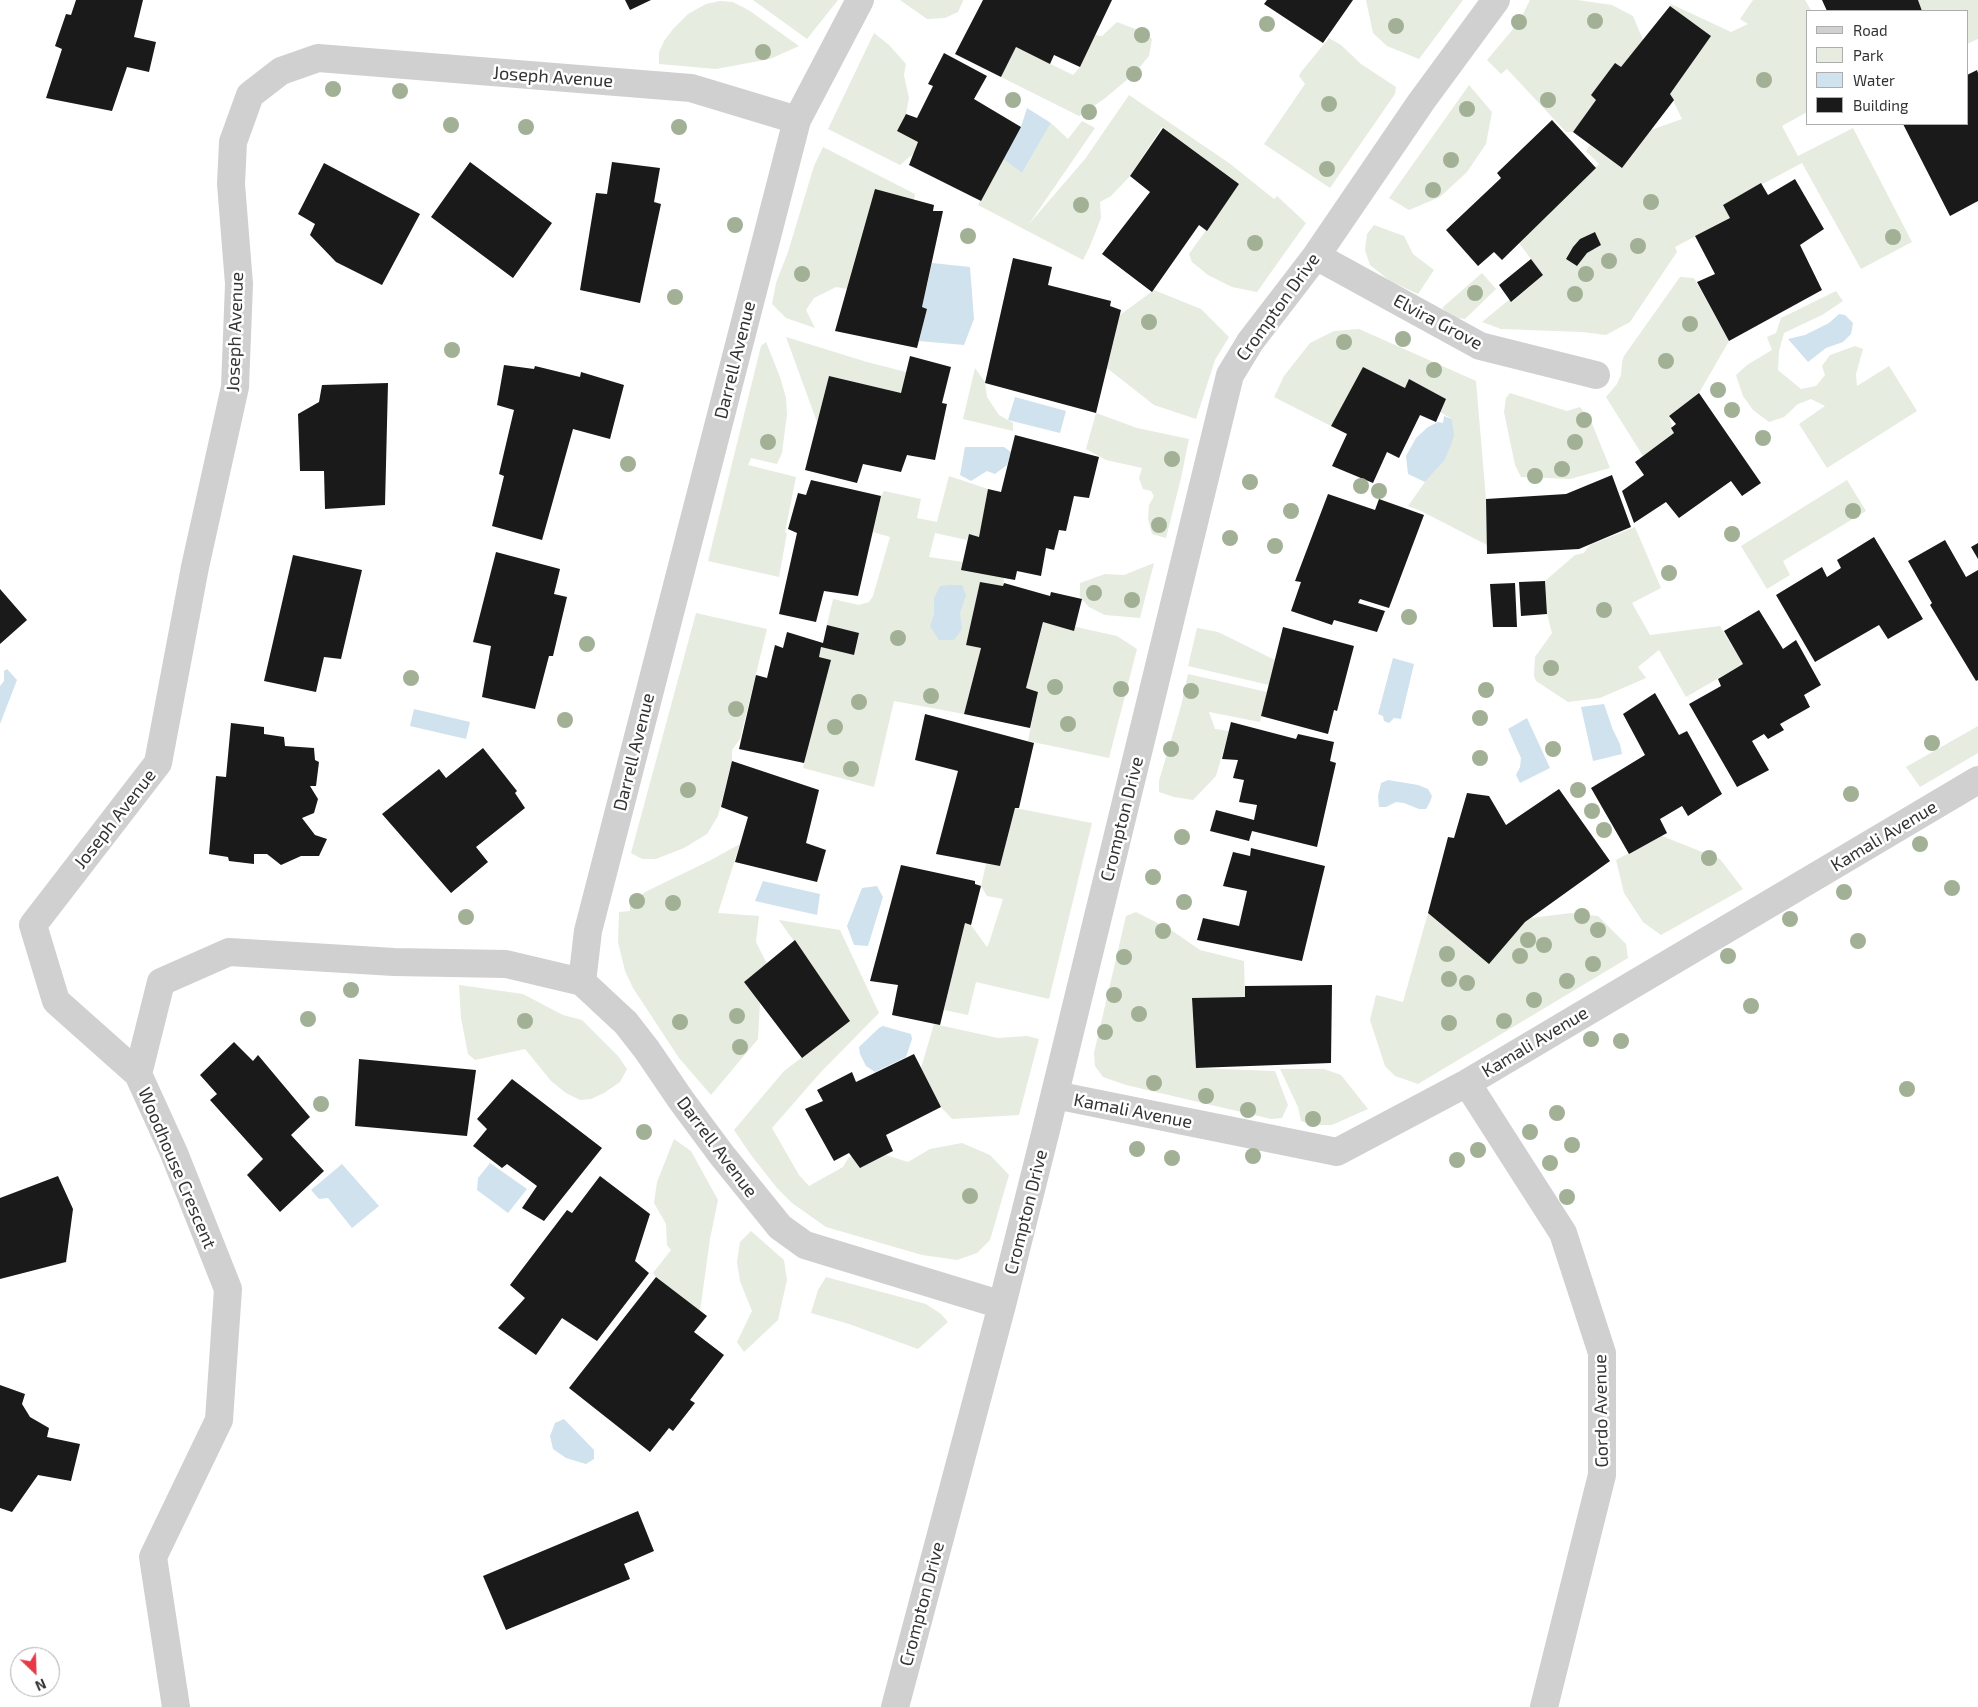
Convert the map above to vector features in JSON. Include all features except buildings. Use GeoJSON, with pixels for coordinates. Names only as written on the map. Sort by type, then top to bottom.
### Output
{"type":"FeatureCollection","features":[{"type":"Feature","properties":{"kind":"street","name":"Darrell Avenue"},"geometry":{"type":"LineString","coordinates":[[860,0],[796,120],[588,931],[582,982],[626,1023],[710,1139],[758,1202],[780,1227],[805,1244],[1002,1305]]}},
{"type":"Feature","properties":{"kind":"street","name":"Crompton Drive"},"geometry":{"type":"LineString","coordinates":[[894,1707],[1002,1305],[1055,1095],[1230,375],[1250,342],[1316,256],[1421,102],[1496,0]]}},
{"type":"Feature","properties":{"kind":"street","name":"Joseph Avenue"},"geometry":{"type":"LineString","coordinates":[[138,1074],[56,1001],[33,925],[158,764],[195,567],[235,387],[239,284],[230,184],[233,142],[250,96],[281,71],[318,58],[692,88],[796,120]]}},
{"type":"Feature","properties":{"kind":"street","name":"Elvira Grove"},"geometry":{"type":"LineString","coordinates":[[1316,256],[1480,346],[1596,375]]}},
{"type":"Feature","properties":{"kind":"street","name":"Kamali Avenue"},"geometry":{"type":"LineString","coordinates":[[1055,1095],[1337,1152],[1466,1083],[1978,780]]}},
{"type":"Feature","properties":{"kind":"street","name":"Woodhouse Crescent"},"geometry":{"type":"LineString","coordinates":[[176,1707],[153,1557],[220,1420],[228,1289],[174,1153],[138,1074],[161,982],[229,952],[394,962],[506,964],[582,982]]}},
{"type":"Feature","properties":{"kind":"street","name":"Gordo Avenue"},"geometry":{"type":"LineString","coordinates":[[1466,1083],[1564,1233],[1602,1353],[1602,1475],[1544,1707]]}},
{"type":"Feature","properties":{"kind":"green space"},"geometry":{"type":"Polygon","coordinates":[[[753,0],[838,0],[807,39],[753,0]]]}},
{"type":"Feature","properties":{"kind":"green space"},"geometry":{"type":"Polygon","coordinates":[[[900,0],[963,1],[958,12],[945,18],[927,19],[900,0]]]}},
{"type":"Feature","properties":{"kind":"green space"},"geometry":{"type":"Polygon","coordinates":[[[1366,0],[1463,0],[1419,59],[1387,46],[1373,33],[1366,0]]]}},
{"type":"Feature","properties":{"kind":"green space"},"geometry":{"type":"Polygon","coordinates":[[[1530,0],[1577,0],[1612,5],[1633,16],[1643,40],[1621,67],[1615,64],[1591,95],[1596,100],[1573,132],[1566,132],[1507,69],[1501,74],[1487,60],[1519,22],[1530,0]]]}},
{"type":"Feature","properties":{"kind":"green space"},"geometry":{"type":"Polygon","coordinates":[[[1753,0],[1805,0],[1811,10],[1806,10],[1806,113],[1782,126],[1798,156],[1853,128],[1912,242],[1861,269],[1802,163],[1723,205],[1730,218],[1675,247],[1677,252],[1630,322],[1606,335],[1582,332],[1501,329],[1482,322],[1510,299],[1512,302],[1543,275],[1519,243],[1599,164],[1586,151],[1590,145],[1622,168],[1651,130],[1682,119],[1670,94],[1711,36],[1670,6],[1671,4],[1731,32],[1748,24],[1740,19],[1753,0]],[[1595,232],[1580,239],[1566,259],[1577,266],[1587,253],[1601,245],[1595,232]]]}},
{"type":"Feature","properties":{"kind":"green space"},"geometry":{"type":"Polygon","coordinates":[[[1918,0],[1978,0],[1978,39],[1968,44],[1968,10],[1922,10],[1918,0]]]}},
{"type":"Feature","properties":{"kind":"green space"},"geometry":{"type":"Polygon","coordinates":[[[720,1],[733,2],[750,11],[799,46],[770,59],[716,69],[659,64],[659,52],[673,29],[688,14],[706,4],[720,1]]]}},
{"type":"Feature","properties":{"kind":"green space"},"geometry":{"type":"Polygon","coordinates":[[[1117,22],[1143,32],[1152,39],[1149,56],[1134,74],[1104,99],[1079,116],[1001,77],[1016,47],[1073,75],[1080,67],[1095,35],[1102,36],[1117,22]]]}},
{"type":"Feature","properties":{"kind":"green space"},"geometry":{"type":"Polygon","coordinates":[[[874,33],[889,45],[906,64],[904,75],[909,98],[906,114],[897,131],[918,142],[914,153],[900,165],[828,129],[874,33]]]}},
{"type":"Feature","properties":{"kind":"green space"},"geometry":{"type":"Polygon","coordinates":[[[1329,38],[1341,45],[1361,64],[1396,87],[1395,94],[1330,188],[1264,144],[1305,84],[1299,76],[1301,72],[1329,38]]]}},
{"type":"Feature","properties":{"kind":"green space"},"geometry":{"type":"Polygon","coordinates":[[[1469,85],[1492,112],[1486,144],[1467,172],[1440,197],[1409,210],[1389,198],[1469,85]]]}},
{"type":"Feature","properties":{"kind":"green space"},"geometry":{"type":"Polygon","coordinates":[[[1129,95],[1229,163],[1274,199],[1277,196],[1306,223],[1257,292],[1232,287],[1208,275],[1192,262],[1189,254],[1239,184],[1162,127],[1130,176],[1111,196],[1100,202],[1101,218],[1083,260],[978,205],[1003,159],[1022,173],[1051,123],[1068,139],[1082,121],[1095,128],[1029,224],[1085,159],[1129,95]]]}},
{"type":"Feature","properties":{"kind":"green space"},"geometry":{"type":"Polygon","coordinates":[[[823,147],[915,194],[914,200],[847,289],[836,287],[814,298],[806,310],[815,328],[786,318],[772,304],[776,283],[788,252],[814,166],[823,147]]]}},
{"type":"Feature","properties":{"kind":"green space"},"geometry":{"type":"Polygon","coordinates":[[[1374,225],[1404,236],[1413,254],[1434,270],[1418,294],[1390,281],[1370,265],[1365,250],[1367,234],[1374,225]]]}},
{"type":"Feature","properties":{"kind":"green space"},"geometry":{"type":"Polygon","coordinates":[[[1482,273],[1496,289],[1465,319],[1452,317],[1442,308],[1482,273]]]}},
{"type":"Feature","properties":{"kind":"green space"},"geometry":{"type":"Polygon","coordinates":[[[1680,277],[1694,278],[1729,341],[1699,393],[1669,416],[1674,433],[1643,456],[1606,397],[1617,384],[1621,375],[1624,356],[1680,277]]]}},
{"type":"Feature","properties":{"kind":"green space"},"geometry":{"type":"Polygon","coordinates":[[[1154,290],[1201,309],[1229,337],[1215,360],[1196,419],[1154,405],[1107,368],[1120,315],[1154,290]]]}},
{"type":"Feature","properties":{"kind":"green space"},"geometry":{"type":"Polygon","coordinates":[[[1836,291],[1843,301],[1822,315],[1784,333],[1779,351],[1778,370],[1801,389],[1816,386],[1825,375],[1822,366],[1830,355],[1855,346],[1863,349],[1856,374],[1857,386],[1889,366],[1917,411],[1827,468],[1799,424],[1825,406],[1811,399],[1798,404],[1784,417],[1769,422],[1753,410],[1743,396],[1736,375],[1747,365],[1772,350],[1767,337],[1776,333],[1781,318],[1836,291]]]}},
{"type":"Feature","properties":{"kind":"green space"},"geometry":{"type":"Polygon","coordinates":[[[1359,329],[1476,381],[1486,499],[1487,545],[1408,506],[1425,482],[1445,460],[1453,436],[1452,419],[1440,412],[1446,399],[1410,380],[1405,388],[1363,367],[1331,426],[1274,397],[1284,376],[1310,343],[1334,331],[1359,329]]]}},
{"type":"Feature","properties":{"kind":"green space"},"geometry":{"type":"Polygon","coordinates":[[[786,337],[906,372],[901,393],[829,376],[817,422],[786,337]]]}},
{"type":"Feature","properties":{"kind":"green space"},"geometry":{"type":"Polygon","coordinates":[[[766,342],[786,398],[787,415],[782,453],[777,464],[751,458],[748,465],[796,477],[785,532],[787,533],[779,577],[708,561],[761,346],[766,342]]]}},
{"type":"Feature","properties":{"kind":"green space"},"geometry":{"type":"Polygon","coordinates":[[[975,368],[985,382],[987,397],[999,415],[1013,423],[1013,431],[963,419],[975,368]]]}},
{"type":"Feature","properties":{"kind":"green space"},"geometry":{"type":"Polygon","coordinates":[[[1510,393],[1567,411],[1580,407],[1591,421],[1610,468],[1570,479],[1521,477],[1515,465],[1504,412],[1506,398],[1510,393]]]}},
{"type":"Feature","properties":{"kind":"green space"},"geometry":{"type":"Polygon","coordinates":[[[1096,413],[1137,428],[1189,439],[1166,538],[1152,534],[1148,519],[1149,505],[1154,496],[1151,491],[1143,489],[1139,478],[1142,468],[1106,460],[1086,449],[1096,413]]]}},
{"type":"Feature","properties":{"kind":"green space"},"geometry":{"type":"Polygon","coordinates":[[[949,476],[988,489],[979,537],[969,534],[967,540],[935,533],[929,557],[963,562],[1004,578],[1003,586],[980,583],[966,645],[981,648],[964,714],[894,701],[874,787],[803,768],[830,660],[819,657],[821,647],[854,655],[859,634],[827,625],[833,599],[859,605],[869,602],[873,596],[890,537],[873,532],[881,496],[884,491],[921,499],[917,518],[937,522],[949,476]]]}},
{"type":"Feature","properties":{"kind":"green space"},"geometry":{"type":"Polygon","coordinates":[[[1847,480],[1866,511],[1783,561],[1790,575],[1767,589],[1741,546],[1847,480]]]}},
{"type":"Feature","properties":{"kind":"green space"},"geometry":{"type":"Polygon","coordinates":[[[1635,527],[1661,588],[1632,603],[1650,635],[1720,626],[1743,664],[1686,697],[1659,650],[1638,667],[1646,678],[1600,698],[1568,702],[1536,681],[1534,676],[1535,657],[1552,633],[1547,614],[1545,581],[1575,555],[1584,553],[1590,545],[1635,527]]]}},
{"type":"Feature","properties":{"kind":"green space"},"geometry":{"type":"Polygon","coordinates":[[[1154,563],[1140,618],[1105,615],[1089,607],[1080,597],[1080,583],[1105,574],[1124,575],[1154,563]]]}},
{"type":"Feature","properties":{"kind":"green space"},"geometry":{"type":"Polygon","coordinates":[[[696,613],[767,629],[740,739],[732,750],[732,761],[718,816],[707,834],[684,848],[656,859],[642,859],[631,853],[696,613]]]}},
{"type":"Feature","properties":{"kind":"green space"},"geometry":{"type":"Polygon","coordinates":[[[1044,620],[1117,636],[1137,649],[1109,758],[1028,741],[1038,692],[1026,688],[1044,620]]]}},
{"type":"Feature","properties":{"kind":"green space"},"geometry":{"type":"Polygon","coordinates":[[[1197,628],[1218,632],[1275,660],[1269,685],[1188,666],[1197,628]]]}},
{"type":"Feature","properties":{"kind":"green space"},"geometry":{"type":"Polygon","coordinates":[[[1188,674],[1267,692],[1260,722],[1209,712],[1215,729],[1229,731],[1216,776],[1193,800],[1159,792],[1159,781],[1181,706],[1188,674]]]}},
{"type":"Feature","properties":{"kind":"green space"},"geometry":{"type":"Polygon","coordinates":[[[1978,726],[1978,753],[1920,787],[1906,767],[1978,726]]]}},
{"type":"Feature","properties":{"kind":"green space"},"geometry":{"type":"Polygon","coordinates":[[[1015,808],[1092,823],[1049,999],[976,982],[968,1015],[944,1010],[965,923],[971,925],[987,947],[989,943],[1003,899],[987,896],[981,886],[986,864],[1000,866],[1015,808]]]}},
{"type":"Feature","properties":{"kind":"green space"},"geometry":{"type":"Polygon","coordinates":[[[1662,836],[1720,859],[1743,889],[1661,935],[1643,922],[1624,893],[1616,860],[1662,836]]]}},
{"type":"Feature","properties":{"kind":"green space"},"geometry":{"type":"Polygon","coordinates":[[[740,844],[718,913],[759,916],[756,942],[767,964],[744,982],[760,1002],[758,1039],[711,1095],[679,1058],[633,988],[625,971],[618,942],[619,912],[630,911],[630,903],[647,891],[740,844]]]}},
{"type":"Feature","properties":{"kind":"green space"},"geometry":{"type":"Polygon","coordinates":[[[1136,912],[1171,930],[1200,950],[1244,961],[1245,997],[1192,999],[1196,1068],[1275,1071],[1288,1105],[1282,1118],[1271,1119],[1126,1085],[1103,1077],[1095,1066],[1094,1053],[1126,916],[1136,912]]]}},
{"type":"Feature","properties":{"kind":"green space"},"geometry":{"type":"Polygon","coordinates":[[[1428,913],[1489,963],[1525,922],[1531,918],[1571,913],[1598,916],[1626,944],[1628,958],[1418,1084],[1395,1076],[1385,1066],[1370,1020],[1376,995],[1403,1002],[1428,913]]]}},
{"type":"Feature","properties":{"kind":"green space"},"geometry":{"type":"Polygon","coordinates":[[[779,920],[840,930],[879,1013],[820,1073],[772,1128],[799,1175],[809,1186],[843,1167],[849,1157],[886,1155],[908,1162],[930,1149],[962,1143],[990,1155],[1009,1175],[990,1240],[977,1253],[957,1260],[922,1255],[826,1227],[792,1203],[777,1188],[734,1130],[784,1071],[850,1021],[779,920]]]}},
{"type":"Feature","properties":{"kind":"green space"},"geometry":{"type":"Polygon","coordinates":[[[459,985],[523,994],[563,1015],[582,1020],[618,1056],[627,1069],[620,1082],[591,1099],[580,1100],[566,1093],[551,1081],[525,1049],[475,1060],[468,1054],[461,1018],[459,985]]]}},
{"type":"Feature","properties":{"kind":"green space"},"geometry":{"type":"Polygon","coordinates":[[[934,1024],[998,1038],[1027,1036],[1039,1039],[1019,1115],[952,1119],[941,1107],[921,1068],[934,1024]]]}},
{"type":"Feature","properties":{"kind":"green space"},"geometry":{"type":"Polygon","coordinates":[[[1280,1069],[1324,1069],[1341,1075],[1368,1109],[1332,1125],[1312,1125],[1301,1121],[1298,1107],[1280,1069]]]}},
{"type":"Feature","properties":{"kind":"green space"},"geometry":{"type":"Polygon","coordinates":[[[674,1139],[691,1151],[718,1200],[710,1239],[700,1311],[653,1273],[671,1250],[667,1245],[666,1224],[654,1203],[657,1182],[674,1139]]]}},
{"type":"Feature","properties":{"kind":"green space"},"geometry":{"type":"Polygon","coordinates":[[[751,1231],[784,1260],[787,1280],[778,1320],[744,1352],[737,1342],[752,1311],[740,1281],[737,1262],[740,1242],[751,1231]]]}},
{"type":"Feature","properties":{"kind":"green space"},"geometry":{"type":"Polygon","coordinates":[[[826,1277],[926,1304],[941,1314],[948,1322],[918,1349],[849,1324],[811,1313],[818,1290],[826,1277]]]}},
{"type":"Feature","properties":{"kind":"water"},"geometry":{"type":"Polygon","coordinates":[[[1027,108],[1051,123],[1022,173],[1003,159],[1021,127],[1027,108]]]}},
{"type":"Feature","properties":{"kind":"water"},"geometry":{"type":"Polygon","coordinates":[[[932,263],[970,267],[974,319],[964,345],[919,341],[927,309],[922,307],[932,263]]]}},
{"type":"Feature","properties":{"kind":"water"},"geometry":{"type":"Polygon","coordinates":[[[1839,314],[1845,315],[1853,323],[1851,334],[1843,342],[1826,348],[1808,362],[1788,339],[1805,335],[1829,323],[1839,314]]]}},
{"type":"Feature","properties":{"kind":"water"},"geometry":{"type":"Polygon","coordinates":[[[1015,397],[1066,411],[1060,433],[1008,420],[1015,397]]]}},
{"type":"Feature","properties":{"kind":"water"},"geometry":{"type":"Polygon","coordinates":[[[1444,416],[1452,419],[1454,436],[1445,460],[1425,482],[1408,474],[1406,456],[1416,438],[1428,427],[1438,422],[1443,423],[1444,416]]]}},
{"type":"Feature","properties":{"kind":"water"},"geometry":{"type":"Polygon","coordinates":[[[965,447],[1004,447],[1011,452],[1007,465],[995,474],[987,471],[971,481],[960,475],[965,447]]]}},
{"type":"Feature","properties":{"kind":"water"},"geometry":{"type":"Polygon","coordinates":[[[962,585],[966,595],[960,613],[962,629],[954,640],[939,640],[930,626],[934,615],[934,598],[940,586],[962,585]]]}},
{"type":"Feature","properties":{"kind":"water"},"geometry":{"type":"Polygon","coordinates":[[[1393,658],[1414,664],[1401,719],[1394,718],[1389,723],[1384,721],[1383,716],[1378,714],[1393,658]]]}},
{"type":"Feature","properties":{"kind":"water"},"geometry":{"type":"Polygon","coordinates":[[[7,669],[17,680],[0,724],[0,686],[4,681],[4,671],[7,669]]]}},
{"type":"Feature","properties":{"kind":"water"},"geometry":{"type":"Polygon","coordinates":[[[1604,704],[1620,744],[1622,754],[1593,761],[1581,707],[1604,704]]]}},
{"type":"Feature","properties":{"kind":"water"},"geometry":{"type":"Polygon","coordinates":[[[414,709],[470,722],[466,739],[410,726],[414,709]]]}},
{"type":"Feature","properties":{"kind":"water"},"geometry":{"type":"Polygon","coordinates":[[[1527,718],[1550,768],[1520,783],[1516,775],[1520,767],[1521,758],[1508,729],[1527,718]]]}},
{"type":"Feature","properties":{"kind":"water"},"geometry":{"type":"Polygon","coordinates":[[[1388,780],[1418,785],[1428,789],[1432,796],[1426,809],[1419,809],[1396,802],[1386,807],[1379,807],[1378,796],[1381,783],[1388,780]]]}},
{"type":"Feature","properties":{"kind":"water"},"geometry":{"type":"Polygon","coordinates":[[[763,881],[820,894],[817,915],[755,901],[763,881]]]}},
{"type":"Feature","properties":{"kind":"water"},"geometry":{"type":"Polygon","coordinates":[[[877,886],[883,897],[868,946],[854,945],[847,926],[862,888],[877,886]]]}},
{"type":"Feature","properties":{"kind":"water"},"geometry":{"type":"Polygon","coordinates":[[[883,1026],[911,1034],[912,1039],[906,1057],[875,1072],[866,1066],[859,1047],[883,1026]]]}},
{"type":"Feature","properties":{"kind":"water"},"geometry":{"type":"Polygon","coordinates":[[[490,1163],[527,1189],[508,1213],[477,1190],[478,1178],[490,1163]]]}},
{"type":"Feature","properties":{"kind":"water"},"geometry":{"type":"Polygon","coordinates":[[[342,1164],[379,1206],[352,1228],[328,1198],[319,1199],[311,1190],[342,1164]]]}},
{"type":"Feature","properties":{"kind":"water"},"geometry":{"type":"Polygon","coordinates":[[[564,1419],[594,1450],[594,1459],[586,1464],[566,1458],[553,1449],[550,1436],[555,1423],[564,1419]]]}}]}
